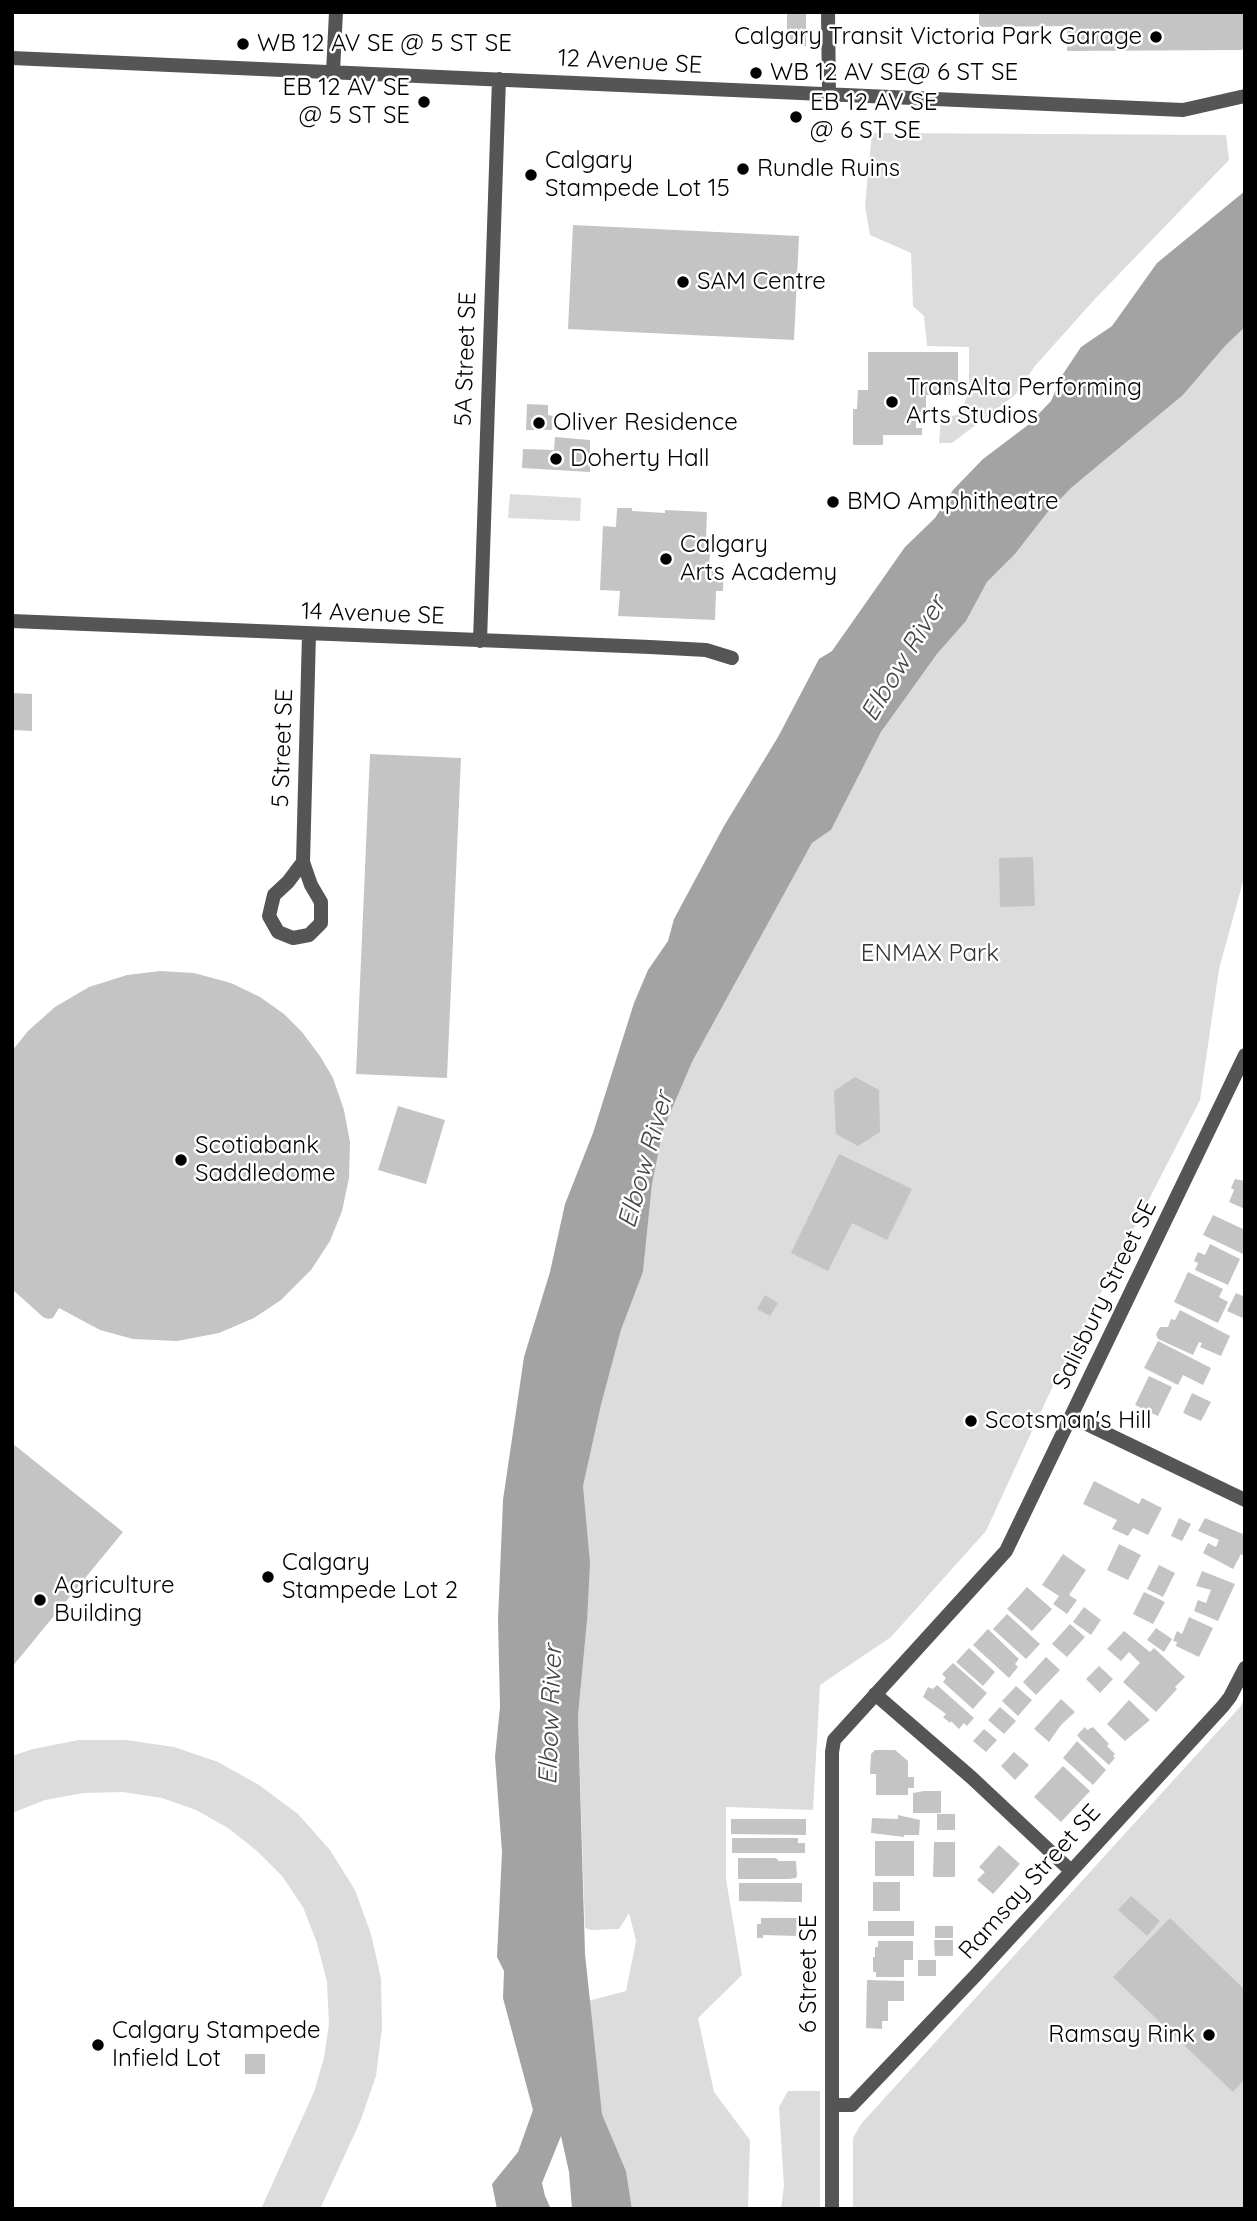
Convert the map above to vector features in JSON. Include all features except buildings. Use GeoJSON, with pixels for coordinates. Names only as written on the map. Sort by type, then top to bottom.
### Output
{"type":"FeatureCollection","features":[{"type":"Feature","properties":{"kind":"street"},"geometry":{"type":"LineString","coordinates":[[333,72],[336,12]]}},
{"type":"Feature","properties":{"kind":"street"},"geometry":{"type":"LineString","coordinates":[[828,12],[829,94]]}},
{"type":"Feature","properties":{"kind":"street","name":"12 Avenue SE"},"geometry":{"type":"LineString","coordinates":[[12,58],[1183,110],[1245,96]]}},
{"type":"Feature","properties":{"kind":"street","name":"5A Street SE"},"geometry":{"type":"LineString","coordinates":[[480,641],[499,79]]}},
{"type":"Feature","properties":{"kind":"street","name":"14 Avenue SE"},"geometry":{"type":"LineString","coordinates":[[12,621],[706,650],[732,658]]}},
{"type":"Feature","properties":{"kind":"street","name":"5 Street SE"},"geometry":{"type":"LineString","coordinates":[[303,862],[274,895],[269,916],[278,932],[293,938],[309,935],[321,923],[321,902],[311,885],[303,862],[309,634]]}},
{"type":"Feature","properties":{"kind":"street","name":"Salisbury Street SE"},"geometry":{"type":"LineString","coordinates":[[834,1740],[1006,1551],[1245,1055]]}},
{"type":"Feature","properties":{"kind":"street"},"geometry":{"type":"LineString","coordinates":[[1072,1418],[1245,1500]]}},
{"type":"Feature","properties":{"kind":"street","name":"Ramsay Street SE"},"geometry":{"type":"LineString","coordinates":[[832,2105],[852,2105],[976,1975],[1223,1706],[1245,1668]]}},
{"type":"Feature","properties":{"kind":"street"},"geometry":{"type":"LineString","coordinates":[[875,1694],[972,1778],[1070,1870]]}},
{"type":"Feature","properties":{"kind":"street","name":"6 Street SE"},"geometry":{"type":"LineString","coordinates":[[832,2209],[834,1740]]}},
{"type":"Feature","properties":{"kind":"green space"},"geometry":{"type":"Polygon","coordinates":[[[872,133],[1226,135],[1229,160],[1094,300],[1035,366],[1015,395],[952,443],[939,443],[941,419],[959,414],[969,393],[969,347],[927,346],[924,316],[913,306],[911,253],[870,235],[865,206],[872,133]]]}},
{"type":"Feature","properties":{"kind":"green space","name":"ENMAX Park"},"geometry":{"type":"Polygon","coordinates":[[[1245,327],[1245,874],[1219,969],[1200,1100],[1051,1390],[986,1531],[891,1637],[820,1685],[813,1810],[726,1807],[726,1879],[742,1975],[698,2018],[714,2092],[750,2140],[748,2209],[632,2209],[626,2171],[602,2114],[588,2001],[626,1991],[636,1941],[629,1913],[619,1929],[585,1928],[578,1716],[587,1621],[583,1485],[621,1330],[643,1272],[652,1184],[663,1130],[692,1062],[812,843],[831,830],[881,732],[937,654],[966,621],[987,582],[1015,554],[1047,513],[1071,488],[1183,395],[1245,327]]]}},
{"type":"Feature","properties":{"kind":"green space"},"geometry":{"type":"Polygon","coordinates":[[[510,494],[581,498],[580,521],[508,518],[510,494]]]}},
{"type":"Feature","properties":{"kind":"green space"},"geometry":{"type":"Polygon","coordinates":[[[1245,1698],[1245,2209],[853,2209],[853,2138],[861,2124],[1240,1707],[1245,1698]]]}},
{"type":"Feature","properties":{"kind":"green space"},"geometry":{"type":"Polygon","coordinates":[[[79,1740],[126,1740],[174,1747],[218,1762],[259,1785],[298,1814],[330,1850],[355,1890],[371,1934],[381,1979],[382,2028],[376,2076],[360,2122],[320,2209],[261,2209],[314,2092],[324,2058],[329,2024],[327,1982],[317,1943],[303,1907],[282,1876],[228,1828],[196,1810],[162,1798],[123,1792],[83,1793],[45,1800],[12,1813],[12,1756],[79,1740]]]}},
{"type":"Feature","properties":{"kind":"green space"},"geometry":{"type":"Polygon","coordinates":[[[788,2091],[820,2091],[820,2209],[781,2209],[784,2186],[779,2107],[788,2091]]]}},
{"type":"Feature","properties":{"kind":"water","name":"Elbow River"},"geometry":{"type":"Polygon","coordinates":[[[1245,191],[1245,327],[1183,395],[1071,488],[1047,513],[1015,554],[987,582],[966,621],[937,654],[881,732],[831,830],[812,843],[692,1062],[663,1130],[652,1184],[643,1272],[621,1330],[583,1486],[590,1563],[578,1716],[585,1954],[602,2114],[626,2171],[632,2209],[572,2209],[569,2172],[561,2136],[542,2183],[551,2209],[497,2209],[492,2184],[518,2152],[533,2110],[503,1998],[504,1971],[497,1957],[502,1852],[495,1757],[500,1707],[498,1620],[503,1500],[524,1357],[550,1272],[565,1204],[593,1133],[634,1003],[648,970],[668,941],[674,919],[724,826],[778,737],[819,659],[832,651],[905,547],[935,518],[953,490],[983,459],[1028,425],[1051,401],[1063,374],[1081,347],[1112,326],[1157,263],[1245,191]]]}},
{"type":"Feature","properties":{"kind":"place","name":"Calgary Transit Victoria Park Garage"},"geometry":{"type":"Point","coordinates":[1156,37]}},
{"type":"Feature","properties":{"kind":"place","name":"WB 12 AV SE @ 5 ST SE"},"geometry":{"type":"Point","coordinates":[243,44]}},
{"type":"Feature","properties":{"kind":"place","name":"WB 12 AV SE@ 6 ST SE"},"geometry":{"type":"Point","coordinates":[756,73]}},
{"type":"Feature","properties":{"kind":"place","name":"EB 12 AV SE @ 5 ST SE"},"geometry":{"type":"Point","coordinates":[424,102]}},
{"type":"Feature","properties":{"kind":"place","name":"EB 12 AV SE @ 6 ST SE"},"geometry":{"type":"Point","coordinates":[796,117]}},
{"type":"Feature","properties":{"kind":"place","name":"Rundle Ruins"},"geometry":{"type":"Point","coordinates":[743,169]}},
{"type":"Feature","properties":{"kind":"place","name":"Calgary Stampede Lot 15"},"geometry":{"type":"Point","coordinates":[531,175]}},
{"type":"Feature","properties":{"kind":"place","name":"SAM Centre"},"geometry":{"type":"Point","coordinates":[683,282]}},
{"type":"Feature","properties":{"kind":"place","name":"TransAlta Performing Arts Studios"},"geometry":{"type":"Point","coordinates":[892,402]}},
{"type":"Feature","properties":{"kind":"place","name":"Oliver Residence"},"geometry":{"type":"Point","coordinates":[539,423]}},
{"type":"Feature","properties":{"kind":"place","name":"Doherty Hall"},"geometry":{"type":"Point","coordinates":[556,459]}},
{"type":"Feature","properties":{"kind":"place","name":"BMO Amphitheatre"},"geometry":{"type":"Point","coordinates":[833,502]}},
{"type":"Feature","properties":{"kind":"place","name":"Calgary Arts Academy"},"geometry":{"type":"Point","coordinates":[666,559]}},
{"type":"Feature","properties":{"kind":"place","name":"Scotiabank Saddledome"},"geometry":{"type":"Point","coordinates":[181,1160]}},
{"type":"Feature","properties":{"kind":"place","name":"Scotsman's Hill"},"geometry":{"type":"Point","coordinates":[971,1421]}},
{"type":"Feature","properties":{"kind":"place","name":"Calgary Stampede Lot 2"},"geometry":{"type":"Point","coordinates":[268,1577]}},
{"type":"Feature","properties":{"kind":"place","name":"Agriculture Building"},"geometry":{"type":"Point","coordinates":[40,1600]}},
{"type":"Feature","properties":{"kind":"place","name":"Ramsay Rink"},"geometry":{"type":"Point","coordinates":[1209,2035]}},
{"type":"Feature","properties":{"kind":"place","name":"Calgary Stampede Infield Lot"},"geometry":{"type":"Point","coordinates":[98,2045]}}]}
